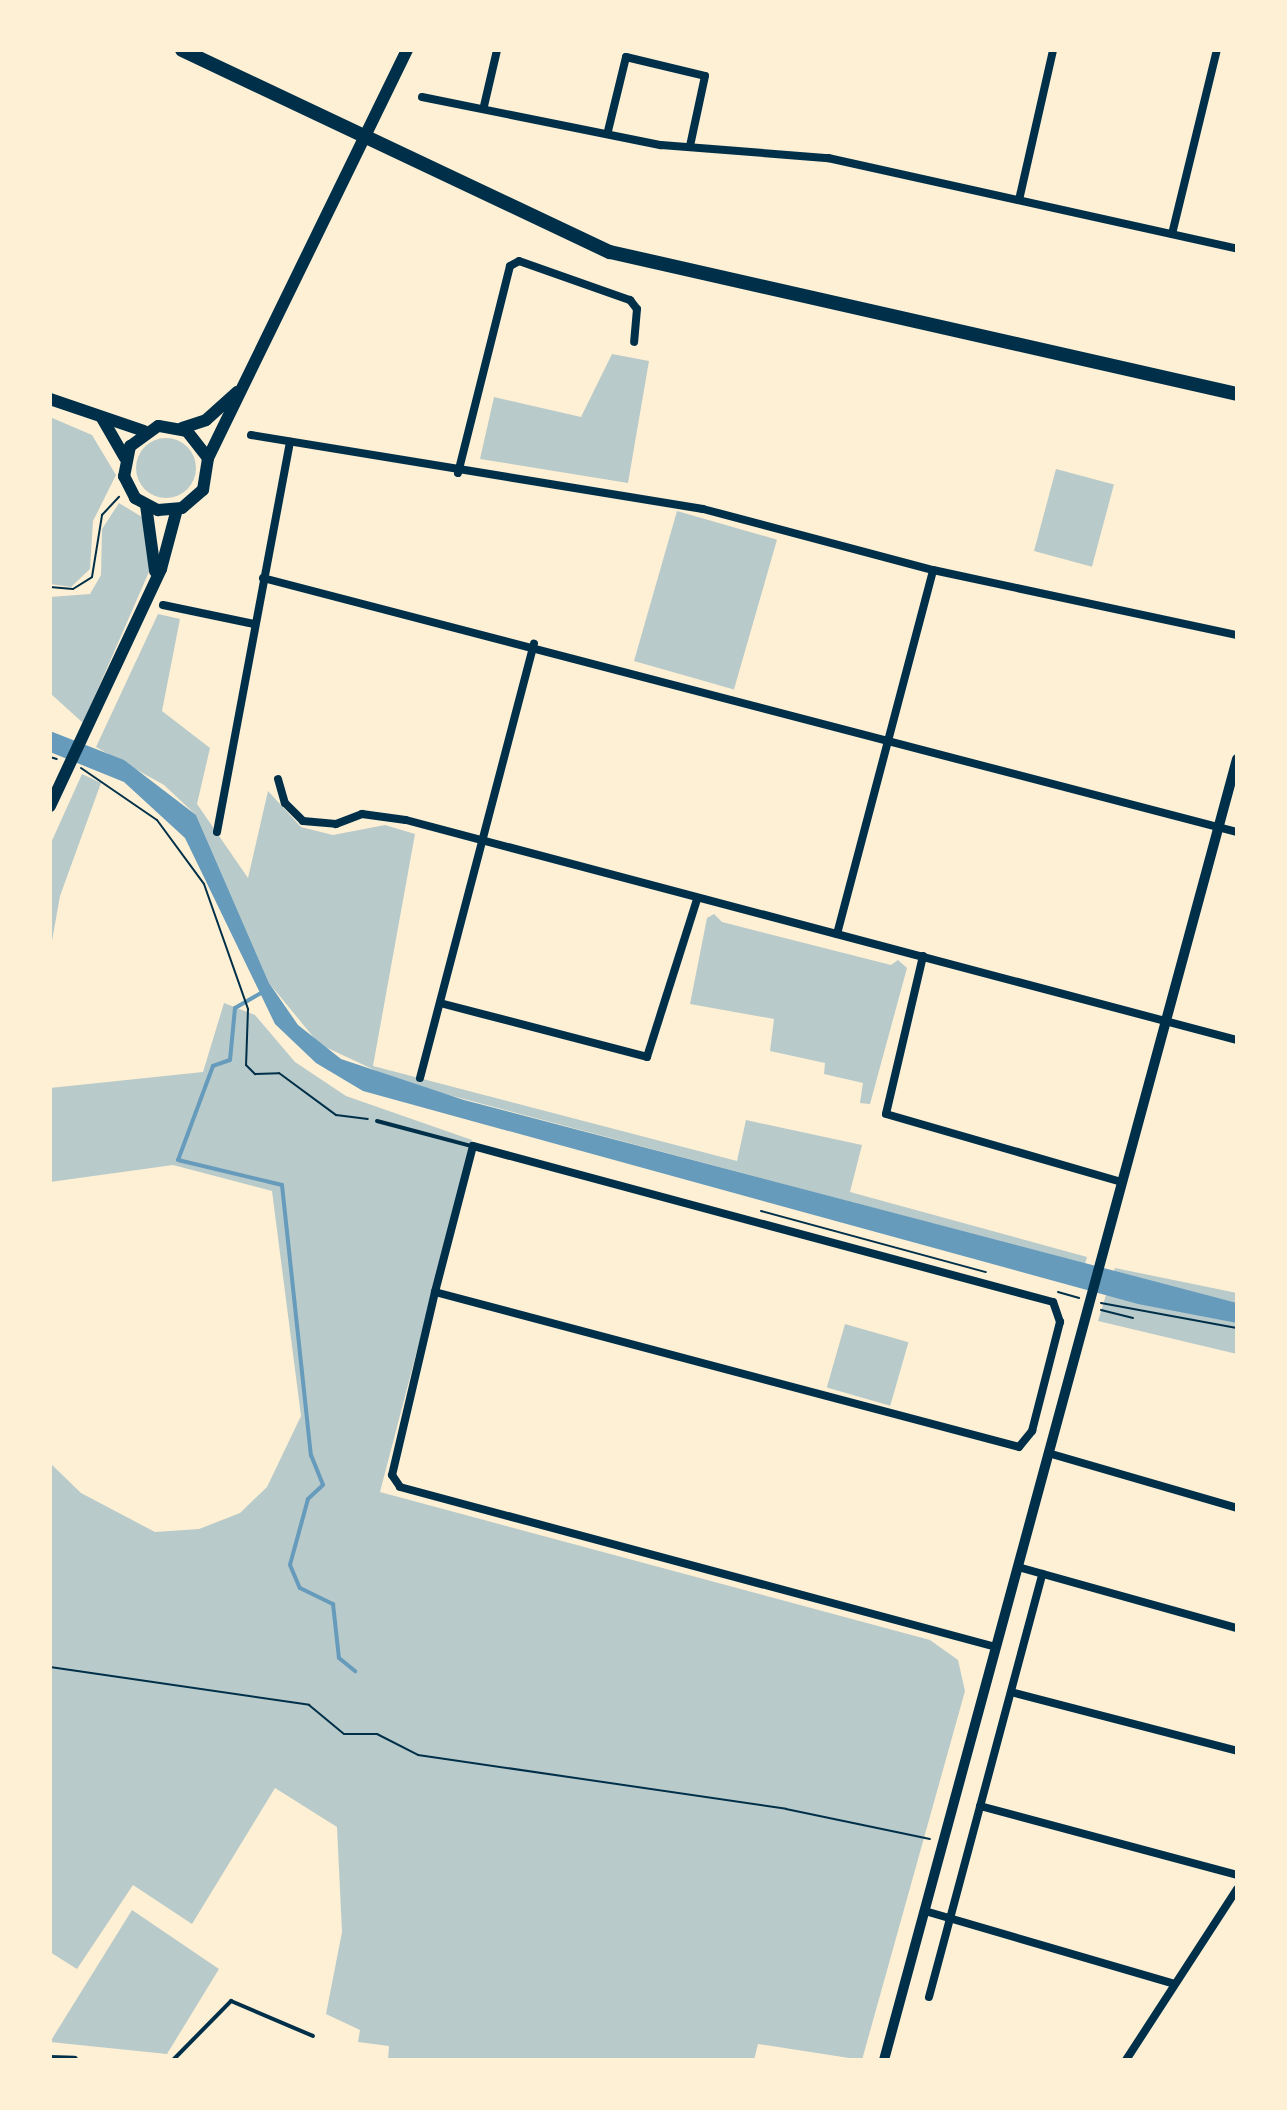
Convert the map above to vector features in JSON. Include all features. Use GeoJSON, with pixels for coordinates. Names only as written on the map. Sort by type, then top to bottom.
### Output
{"type":"FeatureCollection","features":[{"type":"Feature","properties":{"kind":"main road"},"geometry":{"type":"LineString","coordinates":[[182,50],[610,252],[1237,394]]}},
{"type":"Feature","properties":{"kind":"main road"},"geometry":{"type":"LineString","coordinates":[[50,806],[153,586],[177,509],[203,490],[208,458],[407,50]]}},
{"type":"Feature","properties":{"kind":"main road"},"geometry":{"type":"LineString","coordinates":[[50,399],[144,431],[182,428],[221,410],[255,367]]}},
{"type":"Feature","properties":{"kind":"main road"},"geometry":{"type":"LineString","coordinates":[[1200,388],[1237,401]]}},
{"type":"Feature","properties":{"kind":"main road"},"geometry":{"type":"LineString","coordinates":[[100,415],[125,458],[128,487],[146,505],[156,545],[153,586]]}},
{"type":"Feature","properties":{"kind":"main road"},"geometry":{"type":"LineString","coordinates":[[182,428],[208,458]]}},
{"type":"Feature","properties":{"kind":"main road"},"geometry":{"type":"LineString","coordinates":[[125,458],[144,431]]}},
{"type":"Feature","properties":{"kind":"main road"},"geometry":{"type":"LineString","coordinates":[[146,505],[177,509]]}},
{"type":"Feature","properties":{"kind":"street"},"geometry":{"type":"LineString","coordinates":[[484,106],[497,50]]}},
{"type":"Feature","properties":{"kind":"street"},"geometry":{"type":"LineString","coordinates":[[1019,200],[1053,50]]}},
{"type":"Feature","properties":{"kind":"street"},"geometry":{"type":"LineString","coordinates":[[1172,234],[1217,50]]}},
{"type":"Feature","properties":{"kind":"street"},"geometry":{"type":"LineString","coordinates":[[608,131],[626,57],[705,76],[690,146]]}},
{"type":"Feature","properties":{"kind":"street"},"geometry":{"type":"LineString","coordinates":[[422,97],[690,146],[828,158],[1237,249]]}},
{"type":"Feature","properties":{"kind":"street"},"geometry":{"type":"LineString","coordinates":[[458,473],[510,266],[519,261],[630,300],[637,309],[634,342]]}},
{"type":"Feature","properties":{"kind":"street"},"geometry":{"type":"LineString","coordinates":[[251,435],[458,473],[703,509],[933,570],[1237,635]]}},
{"type":"Feature","properties":{"kind":"street"},"geometry":{"type":"LineString","coordinates":[[217,832],[290,442]]}},
{"type":"Feature","properties":{"kind":"street"},"geometry":{"type":"LineString","coordinates":[[837,934],[933,570]]}},
{"type":"Feature","properties":{"kind":"street"},"geometry":{"type":"LineString","coordinates":[[263,578],[534,644],[1237,832]]}},
{"type":"Feature","properties":{"kind":"street"},"geometry":{"type":"LineString","coordinates":[[163,605],[254,624]]}},
{"type":"Feature","properties":{"kind":"street"},"geometry":{"type":"LineString","coordinates":[[420,1078],[534,644]]}},
{"type":"Feature","properties":{"kind":"street"},"geometry":{"type":"LineString","coordinates":[[884,2060],[1237,759]]}},
{"type":"Feature","properties":{"kind":"street"},"geometry":{"type":"LineString","coordinates":[[278,779],[285,803],[303,821],[336,824],[362,814],[484,839],[697,899],[1237,1040]]}},
{"type":"Feature","properties":{"kind":"street"},"geometry":{"type":"LineString","coordinates":[[440,1003],[647,1057],[697,899]]}},
{"type":"Feature","properties":{"kind":"street"},"geometry":{"type":"LineString","coordinates":[[923,956],[886,1114],[1122,1182]]}},
{"type":"Feature","properties":{"kind":"street"},"geometry":{"type":"LineString","coordinates":[[435,1292],[1019,1447],[1032,1431],[1060,1322],[1053,1302],[473,1146],[435,1292],[392,1484],[996,1647]]}},
{"type":"Feature","properties":{"kind":"street"},"geometry":{"type":"LineString","coordinates":[[1048,1453],[1237,1508]]}},
{"type":"Feature","properties":{"kind":"street"},"geometry":{"type":"LineString","coordinates":[[1018,1567],[1237,1628]]}},
{"type":"Feature","properties":{"kind":"street"},"geometry":{"type":"LineString","coordinates":[[929,1997],[1042,1574]]}},
{"type":"Feature","properties":{"kind":"street"},"geometry":{"type":"LineString","coordinates":[[1011,1692],[1237,1751]]}},
{"type":"Feature","properties":{"kind":"street"},"geometry":{"type":"LineString","coordinates":[[980,1806],[1237,1875]]}},
{"type":"Feature","properties":{"kind":"street"},"geometry":{"type":"LineString","coordinates":[[1126,2060],[1237,1889]]}},
{"type":"Feature","properties":{"kind":"street"},"geometry":{"type":"LineString","coordinates":[[925,1911],[1174,1984]]}},
{"type":"Feature","properties":{"kind":"street"},"geometry":{"type":"LineString","coordinates":[[50,2059],[74,2060]]}},
{"type":"Feature","properties":{"kind":"lane"},"geometry":{"type":"LineString","coordinates":[[377,1121],[473,1146]]}},
{"type":"Feature","properties":{"kind":"lane"},"geometry":{"type":"LineString","coordinates":[[173,2060],[231,2001],[313,2036]]}},
{"type":"Feature","properties":{"kind":"path"},"geometry":{"type":"LineString","coordinates":[[50,587],[73,589],[92,577],[102,515],[128,487]]}},
{"type":"Feature","properties":{"kind":"path"},"geometry":{"type":"LineString","coordinates":[[50,757],[111,783],[184,851],[247,1004],[243,1057],[255,1074],[279,1073],[336,1115],[377,1121]]}},
{"type":"Feature","properties":{"kind":"path"},"geometry":{"type":"LineString","coordinates":[[745,1207],[1000,1276]]}},
{"type":"Feature","properties":{"kind":"path"},"geometry":{"type":"LineString","coordinates":[[1056,1292],[1133,1318]]}},
{"type":"Feature","properties":{"kind":"path"},"geometry":{"type":"LineString","coordinates":[[1089,1302],[1237,1328]]}},
{"type":"Feature","properties":{"kind":"path"},"geometry":{"type":"LineString","coordinates":[[50,1667],[309,1705],[344,1734],[377,1734],[418,1755],[786,1809],[928,1839]]}},
{"type":"Feature","properties":{"kind":"shaded area"},"geometry":{"type":"Polygon","coordinates":[[[612,354],[649,361],[628,483],[480,459],[494,397],[581,417],[612,354]]]}},
{"type":"Feature","properties":{"kind":"shaded area"},"geometry":{"type":"Polygon","coordinates":[[[50,417],[92,435],[116,475],[93,521],[90,569],[71,587],[50,584],[50,417]]]}},
{"type":"Feature","properties":{"kind":"shaded area"},"geometry":{"type":"Polygon","coordinates":[[[166,438],[178,440],[187,447],[194,456],[194,480],[187,489],[178,496],[166,498],[154,496],[145,489],[138,480],[136,468],[138,456],[145,447],[154,440],[166,438]]]}},
{"type":"Feature","properties":{"kind":"shaded area"},"geometry":{"type":"Polygon","coordinates":[[[1056,469],[1114,485],[1092,567],[1034,551],[1056,469]]]}},
{"type":"Feature","properties":{"kind":"shaded area"},"geometry":{"type":"Polygon","coordinates":[[[119,503],[142,517],[152,565],[83,723],[50,693],[50,597],[90,594],[101,575],[102,529],[119,503]]]}},
{"type":"Feature","properties":{"kind":"shaded area"},"geometry":{"type":"Polygon","coordinates":[[[677,511],[777,540],[734,690],[634,661],[677,511]]]}},
{"type":"Feature","properties":{"kind":"shaded area"},"geometry":{"type":"Polygon","coordinates":[[[158,614],[180,619],[162,711],[210,748],[197,804],[248,878],[268,791],[301,827],[333,835],[385,825],[415,834],[373,1066],[737,1161],[746,1120],[862,1145],[850,1192],[1087,1257],[1085,1264],[400,1082],[319,1044],[269,983],[196,815],[164,785],[96,747],[158,614]]]}},
{"type":"Feature","properties":{"kind":"shaded area"},"geometry":{"type":"Polygon","coordinates":[[[82,774],[101,783],[60,896],[50,952],[50,845],[82,774]]]}},
{"type":"Feature","properties":{"kind":"shaded area"},"geometry":{"type":"Polygon","coordinates":[[[714,914],[722,922],[891,965],[898,960],[907,968],[870,1104],[860,1103],[863,1083],[824,1074],[825,1063],[770,1051],[774,1019],[690,1004],[707,918],[714,914]]]}},
{"type":"Feature","properties":{"kind":"shaded area"},"geometry":{"type":"Polygon","coordinates":[[[224,1003],[255,1015],[295,1062],[346,1096],[472,1140],[380,1492],[930,1640],[958,1660],[965,1691],[862,2060],[758,2044],[754,2060],[388,2060],[389,2046],[358,2042],[360,2030],[326,2014],[342,1932],[337,1827],[275,1788],[192,1924],[133,1885],[77,1969],[50,1952],[50,1463],[81,1493],[155,1532],[199,1529],[240,1513],[267,1487],[301,1416],[272,1191],[173,1165],[50,1182],[50,1088],[203,1072],[224,1003]]]}},
{"type":"Feature","properties":{"kind":"shaded area"},"geometry":{"type":"Polygon","coordinates":[[[1115,1268],[1237,1293],[1237,1303],[1113,1274],[1115,1268]]]}},
{"type":"Feature","properties":{"kind":"shaded area"},"geometry":{"type":"Polygon","coordinates":[[[1106,1295],[1237,1323],[1237,1354],[1098,1321],[1106,1295]]]}},
{"type":"Feature","properties":{"kind":"shaded area"},"geometry":{"type":"Polygon","coordinates":[[[845,1324],[908,1342],[890,1406],[827,1387],[845,1324]]]}},
{"type":"Feature","properties":{"kind":"shaded area"},"geometry":{"type":"Polygon","coordinates":[[[132,1910],[219,1969],[167,2054],[50,2042],[132,1910]]]}},
{"type":"Feature","properties":{"kind":"water"},"geometry":{"type":"Polygon","coordinates":[[[50,731],[124,760],[196,815],[269,983],[298,1025],[341,1059],[464,1100],[1237,1303],[1237,1323],[1138,1304],[363,1091],[316,1063],[275,1024],[185,838],[124,782],[50,752],[50,731]]]}},
{"type":"Feature","properties":{"kind":"waterway"},"geometry":{"type":"LineString","coordinates":[[261,993],[235,1008],[230,1060],[213,1066],[178,1160],[282,1185],[311,1455],[323,1485],[308,1499],[290,1565],[300,1588],[333,1604],[339,1658],[355,1671]]}}]}
